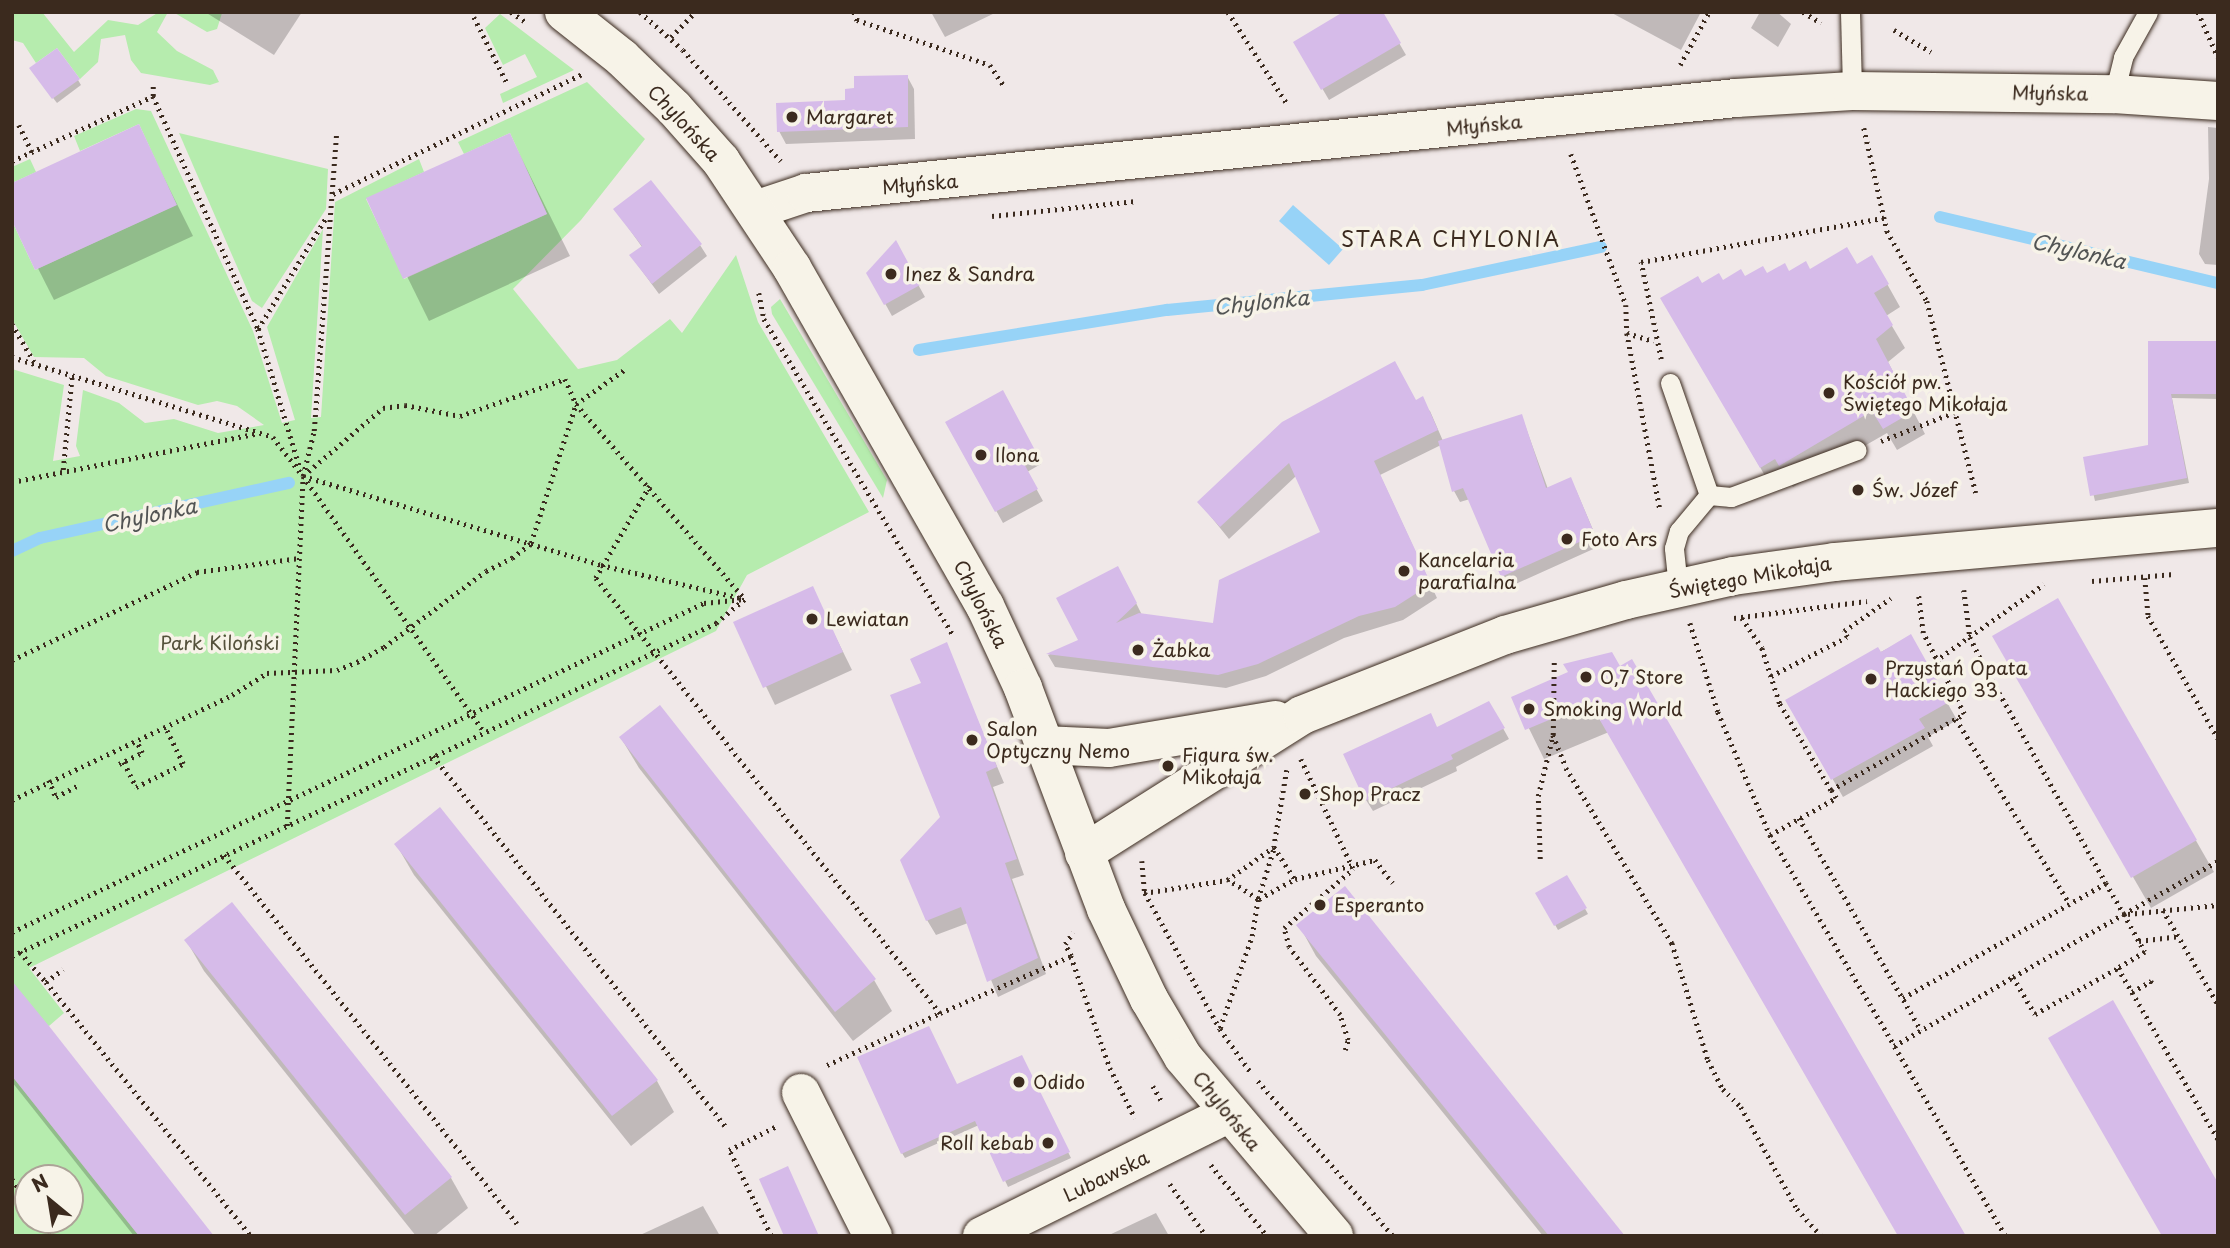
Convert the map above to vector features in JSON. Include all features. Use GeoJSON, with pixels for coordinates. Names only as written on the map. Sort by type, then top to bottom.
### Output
{"type":"FeatureCollection","features":[{"type":"Feature","properties":{"kind":"street","name":"Chylońska"},"geometry":{"type":"LineString","coordinates":[[564,12],[622,58],[674,108],[721,161],[755,210],[985,606],[1044,745],[1123,951],[1149,999],[1183,1057],[1228,1114],[1334,1236]]}},
{"type":"Feature","properties":{"kind":"street","name":"Młyńska"},"geometry":{"type":"LineString","coordinates":[[755,210],[806,193],[1736,98],[1858,108],[2114,94],[2218,101]]}},
{"type":"Feature","properties":{"kind":"street","name":"Świętego Mikołaja"},"geometry":{"type":"LineString","coordinates":[[1084,853],[1244,748],[1302,715],[1505,635],[1684,605],[1835,562],[2218,528]]}},
{"type":"Feature","properties":{"kind":"street","name":"Świętego Mikołaja"},"geometry":{"type":"LineString","coordinates":[[1044,745],[1109,747],[1302,715]]}},
{"type":"Feature","properties":{"kind":"street"},"geometry":{"type":"LineString","coordinates":[[805,1102],[873,1236]]}},
{"type":"Feature","properties":{"kind":"street","name":"Lubawska"},"geometry":{"type":"LineString","coordinates":[[982,1236],[1228,1114]]}},
{"type":"Feature","properties":{"kind":"lane"},"geometry":{"type":"LineString","coordinates":[[1850,12],[1858,108]]}},
{"type":"Feature","properties":{"kind":"lane"},"geometry":{"type":"LineString","coordinates":[[2114,94],[2123,57],[2148,12]]}},
{"type":"Feature","properties":{"kind":"lane"},"geometry":{"type":"LineString","coordinates":[[1670,383],[1709,495]]}},
{"type":"Feature","properties":{"kind":"lane"},"geometry":{"type":"LineString","coordinates":[[1709,495],[1731,497],[1857,450]]}},
{"type":"Feature","properties":{"kind":"lane"},"geometry":{"type":"LineString","coordinates":[[1684,605],[1674,548],[1679,531],[1709,495]]}},
{"type":"Feature","properties":{"kind":"path"},"geometry":{"type":"LineString","coordinates":[[671,37],[695,12]]}},
{"type":"Feature","properties":{"kind":"path"},"geometry":{"type":"LineString","coordinates":[[853,12],[857,20],[990,65],[1005,87]]}},
{"type":"Feature","properties":{"kind":"path"},"geometry":{"type":"LineString","coordinates":[[1228,12],[1292,112]]}},
{"type":"Feature","properties":{"kind":"path"},"geometry":{"type":"LineString","coordinates":[[1676,72],[1709,12]]}},
{"type":"Feature","properties":{"kind":"path"},"geometry":{"type":"LineString","coordinates":[[2198,12],[2218,57]]}},
{"type":"Feature","properties":{"kind":"path"},"geometry":{"type":"LineString","coordinates":[[642,13],[671,37],[786,167]]}},
{"type":"Feature","properties":{"kind":"path"},"geometry":{"type":"LineString","coordinates":[[474,17],[507,83]]}},
{"type":"Feature","properties":{"kind":"path"},"geometry":{"type":"LineString","coordinates":[[1894,30],[1937,55]]}},
{"type":"Feature","properties":{"kind":"path"},"geometry":{"type":"LineString","coordinates":[[333,194],[439,146],[586,72]]}},
{"type":"Feature","properties":{"kind":"path"},"geometry":{"type":"LineString","coordinates":[[153,83],[153,96],[258,329],[303,477]]}},
{"type":"Feature","properties":{"kind":"path"},"geometry":{"type":"LineString","coordinates":[[12,161],[153,96]]}},
{"type":"Feature","properties":{"kind":"path"},"geometry":{"type":"LineString","coordinates":[[1858,108],[1887,231],[1927,301],[1976,493]]}},
{"type":"Feature","properties":{"kind":"path"},"geometry":{"type":"LineString","coordinates":[[19,125],[32,152]]}},
{"type":"Feature","properties":{"kind":"path"},"geometry":{"type":"LineString","coordinates":[[287,826],[303,477],[314,431],[327,215],[333,194],[336,135]]}},
{"type":"Feature","properties":{"kind":"path"},"geometry":{"type":"LineString","coordinates":[[1569,146],[1626,305],[1627,333],[1661,518]]}},
{"type":"Feature","properties":{"kind":"path"},"geometry":{"type":"LineString","coordinates":[[258,329],[327,215]]}},
{"type":"Feature","properties":{"kind":"path"},"geometry":{"type":"LineString","coordinates":[[1661,360],[1654,341],[1641,262],[1884,218]]}},
{"type":"Feature","properties":{"kind":"path"},"geometry":{"type":"LineString","coordinates":[[758,289],[764,319],[926,597],[962,646]]}},
{"type":"Feature","properties":{"kind":"path"},"geometry":{"type":"LineString","coordinates":[[12,324],[36,365]]}},
{"type":"Feature","properties":{"kind":"path"},"geometry":{"type":"LineString","coordinates":[[1627,333],[1654,341]]}},
{"type":"Feature","properties":{"kind":"path"},"geometry":{"type":"LineString","coordinates":[[12,358],[72,374],[255,434],[273,437],[411,626],[484,732]]}},
{"type":"Feature","properties":{"kind":"path"},"geometry":{"type":"LineString","coordinates":[[12,800],[49,780],[165,727],[267,673],[337,670],[384,647],[531,543],[576,404],[624,370]]}},
{"type":"Feature","properties":{"kind":"path"},"geometry":{"type":"LineString","coordinates":[[63,470],[72,374]]}},
{"type":"Feature","properties":{"kind":"path"},"geometry":{"type":"LineString","coordinates":[[303,477],[369,418],[395,404],[460,416],[565,379],[576,404],[650,486],[745,599]]}},
{"type":"Feature","properties":{"kind":"path"},"geometry":{"type":"LineString","coordinates":[[1857,450],[1955,412]]}},
{"type":"Feature","properties":{"kind":"path"},"geometry":{"type":"LineString","coordinates":[[12,482],[255,434]]}},
{"type":"Feature","properties":{"kind":"path"},"geometry":{"type":"LineString","coordinates":[[303,477],[601,565],[745,599]]}},
{"type":"Feature","properties":{"kind":"path"},"geometry":{"type":"LineString","coordinates":[[650,486],[601,565],[596,578],[650,652],[940,1013]]}},
{"type":"Feature","properties":{"kind":"path"},"geometry":{"type":"LineString","coordinates":[[12,660],[197,572],[299,558]]}},
{"type":"Feature","properties":{"kind":"path"},"geometry":{"type":"LineString","coordinates":[[2082,582],[2180,573]]}},
{"type":"Feature","properties":{"kind":"path"},"geometry":{"type":"LineString","coordinates":[[2145,578],[2148,616],[2218,738]]}},
{"type":"Feature","properties":{"kind":"path"},"geometry":{"type":"LineString","coordinates":[[2031,585],[2057,583]]}},
{"type":"Feature","properties":{"kind":"path"},"geometry":{"type":"LineString","coordinates":[[1935,661],[2044,584]]}},
{"type":"Feature","properties":{"kind":"path"},"geometry":{"type":"LineString","coordinates":[[1952,591],[1977,589]]}},
{"type":"Feature","properties":{"kind":"path"},"geometry":{"type":"LineString","coordinates":[[1964,590],[1970,637],[2146,952],[2035,1014],[2013,977]]}},
{"type":"Feature","properties":{"kind":"path"},"geometry":{"type":"LineString","coordinates":[[1720,620],[1929,593]]}},
{"type":"Feature","properties":{"kind":"path"},"geometry":{"type":"LineString","coordinates":[[1831,790],[1964,714],[1923,633],[1918,594]]}},
{"type":"Feature","properties":{"kind":"path"},"geometry":{"type":"LineString","coordinates":[[1771,676],[1847,637],[1844,631],[1891,598]]}},
{"type":"Feature","properties":{"kind":"path"},"geometry":{"type":"LineString","coordinates":[[12,932],[637,634],[704,604],[745,599]]}},
{"type":"Feature","properties":{"kind":"path"},"geometry":{"type":"LineString","coordinates":[[12,956],[716,623],[745,599]]}},
{"type":"Feature","properties":{"kind":"path"},"geometry":{"type":"LineString","coordinates":[[1684,605],[1718,712],[1770,835],[2005,1236]]}},
{"type":"Feature","properties":{"kind":"path"},"geometry":{"type":"LineString","coordinates":[[1741,618],[1762,648],[1780,704],[1836,798],[1770,835]]}},
{"type":"Feature","properties":{"kind":"path"},"geometry":{"type":"LineString","coordinates":[[1540,859],[1538,796],[1553,735],[1555,654]]}},
{"type":"Feature","properties":{"kind":"path"},"geometry":{"type":"LineString","coordinates":[[1956,719],[2070,904]]}},
{"type":"Feature","properties":{"kind":"path"},"geometry":{"type":"LineString","coordinates":[[136,740],[142,753],[121,763],[136,787],[183,764],[165,727]]}},
{"type":"Feature","properties":{"kind":"path"},"geometry":{"type":"LineString","coordinates":[[1553,735],[1566,768],[1672,943],[1708,1060],[1723,1089],[1759,1136],[1797,1209],[1821,1236]]}},
{"type":"Feature","properties":{"kind":"path"},"geometry":{"type":"LineString","coordinates":[[1298,754],[1353,868]]}},
{"type":"Feature","properties":{"kind":"path"},"geometry":{"type":"LineString","coordinates":[[433,756],[727,1128]]}},
{"type":"Feature","properties":{"kind":"path"},"geometry":{"type":"LineString","coordinates":[[1220,1029],[1252,936],[1258,899],[1274,847],[1289,759]]}},
{"type":"Feature","properties":{"kind":"path"},"geometry":{"type":"LineString","coordinates":[[49,780],[56,797],[77,786]]}},
{"type":"Feature","properties":{"kind":"path"},"geometry":{"type":"LineString","coordinates":[[1800,818],[1921,1030]]}},
{"type":"Feature","properties":{"kind":"path"},"geometry":{"type":"LineString","coordinates":[[1274,847],[1295,879]]}},
{"type":"Feature","properties":{"kind":"path"},"geometry":{"type":"LineString","coordinates":[[1145,893],[1227,880],[1274,847]]}},
{"type":"Feature","properties":{"kind":"path"},"geometry":{"type":"LineString","coordinates":[[1143,849],[1140,873],[1145,893],[1220,1029],[1251,1073],[1393,1236]]}},
{"type":"Feature","properties":{"kind":"path"},"geometry":{"type":"LineString","coordinates":[[224,855],[517,1224]]}},
{"type":"Feature","properties":{"kind":"path"},"geometry":{"type":"LineString","coordinates":[[1258,899],[1295,879],[1353,868],[1375,860],[1393,883]]}},
{"type":"Feature","properties":{"kind":"path"},"geometry":{"type":"LineString","coordinates":[[1894,1046],[2218,861]]}},
{"type":"Feature","properties":{"kind":"path"},"geometry":{"type":"LineString","coordinates":[[1345,1050],[1348,1040],[1340,1015],[1289,947],[1284,928],[1353,868]]}},
{"type":"Feature","properties":{"kind":"path"},"geometry":{"type":"LineString","coordinates":[[1227,880],[1258,899]]}},
{"type":"Feature","properties":{"kind":"path"},"geometry":{"type":"LineString","coordinates":[[1903,998],[2106,883]]}},
{"type":"Feature","properties":{"kind":"path"},"geometry":{"type":"LineString","coordinates":[[2124,914],[2218,905]]}},
{"type":"Feature","properties":{"kind":"path"},"geometry":{"type":"LineString","coordinates":[[2164,910],[2218,1004]]}},
{"type":"Feature","properties":{"kind":"path"},"geometry":{"type":"LineString","coordinates":[[1079,921],[1065,944],[1110,1068],[1185,1210],[1206,1236]]}},
{"type":"Feature","properties":{"kind":"path"},"geometry":{"type":"LineString","coordinates":[[2139,941],[2178,936]]}},
{"type":"Feature","properties":{"kind":"path"},"geometry":{"type":"LineString","coordinates":[[20,952],[251,1236]]}},
{"type":"Feature","properties":{"kind":"path"},"geometry":{"type":"LineString","coordinates":[[771,1236],[729,1150],[805,1102],[824,1066],[1071,956]]}},
{"type":"Feature","properties":{"kind":"path"},"geometry":{"type":"LineString","coordinates":[[2118,968],[2218,1139]]}},
{"type":"Feature","properties":{"kind":"path"},"geometry":{"type":"LineString","coordinates":[[46,982],[63,969]]}},
{"type":"Feature","properties":{"kind":"path"},"geometry":{"type":"LineString","coordinates":[[2132,992],[2151,981],[2153,985]]}},
{"type":"Feature","properties":{"kind":"green space"},"geometry":{"type":"Polygon","coordinates":[[[14,12],[42,12],[74,52],[108,20],[138,25],[159,12],[168,12],[157,32],[177,51],[213,70],[219,82],[210,85],[141,73],[131,60],[125,35],[101,39],[98,62],[80,79],[57,48],[36,63],[23,43],[12,40],[14,12]]]}},
{"type":"Feature","properties":{"kind":"green space"},"geometry":{"type":"Polygon","coordinates":[[[173,12],[222,13],[217,29],[207,32],[173,12]]]}},
{"type":"Feature","properties":{"kind":"green space"},"geometry":{"type":"Polygon","coordinates":[[[500,14],[574,70],[503,103],[500,94],[537,77],[525,54],[503,65],[485,28],[500,14]]]}},
{"type":"Feature","properties":{"kind":"green space","name":"Park Kiloński"},"geometry":{"type":"Polygon","coordinates":[[[587,82],[645,139],[581,220],[513,289],[578,369],[617,360],[670,319],[682,333],[736,255],[758,322],[869,512],[747,575],[716,631],[29,968],[64,1013],[49,1026],[12,1011],[12,369],[64,385],[53,461],[80,456],[76,446],[83,390],[119,403],[145,423],[174,419],[218,433],[264,425],[237,406],[217,401],[198,405],[106,376],[84,358],[34,357],[12,319],[12,221],[35,270],[176,205],[139,124],[80,151],[74,136],[136,109],[151,111],[253,331],[282,423],[295,420],[267,327],[323,229],[311,418],[321,417],[335,202],[419,159],[424,172],[366,199],[404,279],[547,214],[510,133],[464,154],[458,142],[587,82]]]}},
{"type":"Feature","properties":{"kind":"green space"},"geometry":{"type":"Polygon","coordinates":[[[179,133],[328,169],[326,209],[262,308],[252,301],[179,133]]]}},
{"type":"Feature","properties":{"kind":"green space"},"geometry":{"type":"Polygon","coordinates":[[[30,159],[36,172],[12,183],[12,167],[30,159]]]}},
{"type":"Feature","properties":{"kind":"green space"},"geometry":{"type":"Polygon","coordinates":[[[780,299],[887,480],[883,498],[772,314],[771,307],[780,299]]]}},
{"type":"Feature","properties":{"kind":"green space"},"geometry":{"type":"Polygon","coordinates":[[[12,1076],[82,1164],[14,1164],[14,1234],[84,1234],[84,1167],[139,1236],[12,1236],[12,1076]]]}},
{"type":"Feature","properties":{"kind":"water"},"geometry":{"type":"Polygon","coordinates":[[[1293,205],[1343,249],[1329,265],[1279,221],[1293,205]]]}},
{"type":"Feature","properties":{"kind":"building"},"geometry":{"type":"Polygon","coordinates":[[[1343,12],[1383,12],[1401,43],[1321,90],[1293,42],[1343,12]]]}},
{"type":"Feature","properties":{"kind":"building"},"geometry":{"type":"Polygon","coordinates":[[[57,48],[80,79],[52,99],[29,68],[57,48]]]}},
{"type":"Feature","properties":{"kind":"building"},"geometry":{"type":"Polygon","coordinates":[[[908,75],[908,127],[777,132],[776,103],[845,100],[845,89],[854,88],[854,76],[908,75]]]}},
{"type":"Feature","properties":{"kind":"building"},"geometry":{"type":"Polygon","coordinates":[[[139,124],[177,205],[35,270],[12,221],[12,183],[139,124]]]}},
{"type":"Feature","properties":{"kind":"building"},"geometry":{"type":"Polygon","coordinates":[[[510,133],[547,214],[403,279],[366,198],[510,133]]]}},
{"type":"Feature","properties":{"kind":"building"},"geometry":{"type":"Polygon","coordinates":[[[651,180],[702,244],[652,284],[629,255],[642,246],[613,209],[651,180]]]}},
{"type":"Feature","properties":{"kind":"building","name":"Inez & Sandra"},"geometry":{"type":"Polygon","coordinates":[[[896,240],[920,285],[884,305],[866,273],[896,240]]]}},
{"type":"Feature","properties":{"kind":"building"},"geometry":{"type":"Polygon","coordinates":[[[1847,247],[1857,264],[1872,255],[1889,284],[1874,293],[1893,325],[1876,339],[1914,411],[1883,429],[1872,411],[1779,466],[1775,459],[1760,468],[1660,298],[1698,276],[1702,283],[1719,273],[1723,280],[1741,269],[1745,276],[1763,266],[1767,273],[1785,263],[1789,271],[1806,261],[1810,269],[1847,247]]]}},
{"type":"Feature","properties":{"kind":"building"},"geometry":{"type":"Polygon","coordinates":[[[2148,341],[2218,341],[2218,394],[2171,394],[2187,478],[2090,496],[2083,457],[2148,445],[2148,341]]]}},
{"type":"Feature","properties":{"kind":"building"},"geometry":{"type":"Polygon","coordinates":[[[1395,361],[1416,400],[1423,396],[1438,430],[1374,461],[1431,584],[1395,607],[1359,616],[1258,664],[1218,675],[1046,654],[1078,640],[1056,598],[1118,566],[1137,603],[1116,623],[1139,613],[1213,623],[1219,580],[1320,532],[1289,463],[1220,527],[1197,502],[1282,422],[1395,361]]]}},
{"type":"Feature","properties":{"kind":"building"},"geometry":{"type":"Polygon","coordinates":[[[1003,390],[1036,452],[1022,460],[1038,489],[995,512],[945,422],[1003,390]]]}},
{"type":"Feature","properties":{"kind":"building"},"geometry":{"type":"Polygon","coordinates":[[[1522,414],[1546,488],[1571,477],[1595,535],[1501,577],[1463,488],[1452,492],[1438,441],[1522,414]]]}},
{"type":"Feature","properties":{"kind":"building"},"geometry":{"type":"Polygon","coordinates":[[[813,586],[843,652],[763,688],[733,622],[813,586]]]}},
{"type":"Feature","properties":{"kind":"building"},"geometry":{"type":"Polygon","coordinates":[[[2058,598],[2197,840],[2131,878],[1992,636],[2058,598]]]}},
{"type":"Feature","properties":{"kind":"building"},"geometry":{"type":"Polygon","coordinates":[[[1911,634],[1949,702],[1919,719],[1925,728],[1831,780],[1785,700],[1878,647],[1881,652],[1911,634]]]}},
{"type":"Feature","properties":{"kind":"building"},"geometry":{"type":"Polygon","coordinates":[[[947,642],[997,767],[986,772],[1017,859],[1005,863],[1038,958],[987,982],[961,907],[926,921],[900,860],[940,817],[890,695],[921,683],[910,659],[947,642]]]}},
{"type":"Feature","properties":{"kind":"building"},"geometry":{"type":"Polygon","coordinates":[[[1612,652],[1620,666],[1632,659],[1966,1236],[1898,1236],[1590,703],[1525,730],[1511,697],[1568,672],[1563,664],[1612,652]]]}},
{"type":"Feature","properties":{"kind":"building"},"geometry":{"type":"Polygon","coordinates":[[[1489,701],[1505,728],[1451,755],[1453,759],[1365,801],[1343,754],[1431,713],[1437,727],[1489,701]]]}},
{"type":"Feature","properties":{"kind":"building"},"geometry":{"type":"Polygon","coordinates":[[[660,705],[876,979],[835,1012],[619,737],[660,705]]]}},
{"type":"Feature","properties":{"kind":"building"},"geometry":{"type":"Polygon","coordinates":[[[440,807],[658,1080],[612,1116],[394,844],[440,807]]]}},
{"type":"Feature","properties":{"kind":"building"},"geometry":{"type":"Polygon","coordinates":[[[1567,875],[1587,908],[1554,926],[1535,893],[1567,875]]]}},
{"type":"Feature","properties":{"kind":"building"},"geometry":{"type":"Polygon","coordinates":[[[1345,886],[1625,1236],[1549,1236],[1296,925],[1345,886]]]}},
{"type":"Feature","properties":{"kind":"building"},"geometry":{"type":"Polygon","coordinates":[[[232,902],[452,1177],[405,1215],[184,940],[232,902]]]}},
{"type":"Feature","properties":{"kind":"building"},"geometry":{"type":"Polygon","coordinates":[[[12,981],[214,1236],[139,1236],[12,1076],[12,981]]]}},
{"type":"Feature","properties":{"kind":"building"},"geometry":{"type":"Polygon","coordinates":[[[2113,1000],[2218,1183],[2218,1236],[2162,1236],[2048,1038],[2113,1000]]]}},
{"type":"Feature","properties":{"kind":"building"},"geometry":{"type":"Polygon","coordinates":[[[929,1026],[957,1084],[1022,1055],[1070,1152],[1003,1182],[975,1121],[901,1154],[857,1057],[929,1026]]]}},
{"type":"Feature","properties":{"kind":"building"},"geometry":{"type":"Polygon","coordinates":[[[788,1166],[819,1236],[784,1236],[759,1179],[788,1166]]]}},
{"type":"Feature","properties":{"kind":"waterway","name":"Chylonka"},"geometry":{"type":"LineString","coordinates":[[1940,217],[2218,283]]}},
{"type":"Feature","properties":{"kind":"waterway","name":"Chylonka"},"geometry":{"type":"LineString","coordinates":[[919,350],[1167,310],[1422,285],[1601,247]]}},
{"type":"Feature","properties":{"kind":"waterway","name":"Chylonka"},"geometry":{"type":"LineString","coordinates":[[12,551],[40,538],[289,483]]}},
{"type":"Feature","properties":{"kind":"place","name":"Margaret"},"geometry":{"type":"Point","coordinates":[792,117]}},
{"type":"Feature","properties":{"kind":"place","name":"Inez & Sandra"},"geometry":{"type":"Point","coordinates":[891,274]}},
{"type":"Feature","properties":{"kind":"place","name":"Kościół pw. Świętego Mikołaja"},"geometry":{"type":"Point","coordinates":[1829,393]}},
{"type":"Feature","properties":{"kind":"place","name":"Ilona"},"geometry":{"type":"Point","coordinates":[981,455]}},
{"type":"Feature","properties":{"kind":"place","name":"Św. Józef"},"geometry":{"type":"Point","coordinates":[1858,490]}},
{"type":"Feature","properties":{"kind":"place","name":"Foto Ars"},"geometry":{"type":"Point","coordinates":[1567,539]}},
{"type":"Feature","properties":{"kind":"place","name":"Kancelaria parafialna"},"geometry":{"type":"Point","coordinates":[1404,571]}},
{"type":"Feature","properties":{"kind":"place","name":"Lewiatan"},"geometry":{"type":"Point","coordinates":[812,619]}},
{"type":"Feature","properties":{"kind":"place","name":"Żabka"},"geometry":{"type":"Point","coordinates":[1138,650]}},
{"type":"Feature","properties":{"kind":"place","name":"0,7 Store"},"geometry":{"type":"Point","coordinates":[1586,677]}},
{"type":"Feature","properties":{"kind":"place","name":"Przystań Opata Hackiego 33"},"geometry":{"type":"Point","coordinates":[1871,679]}},
{"type":"Feature","properties":{"kind":"place","name":"Smoking World"},"geometry":{"type":"Point","coordinates":[1529,709]}},
{"type":"Feature","properties":{"kind":"place","name":"Salon Optyczny Nemo"},"geometry":{"type":"Point","coordinates":[972,740]}},
{"type":"Feature","properties":{"kind":"place","name":"Figura św. Mikołaja"},"geometry":{"type":"Point","coordinates":[1168,766]}},
{"type":"Feature","properties":{"kind":"place","name":"Shop Pracz"},"geometry":{"type":"Point","coordinates":[1305,794]}},
{"type":"Feature","properties":{"kind":"place","name":"Esperanto"},"geometry":{"type":"Point","coordinates":[1320,905]}},
{"type":"Feature","properties":{"kind":"place","name":"Odido"},"geometry":{"type":"Point","coordinates":[1019,1082]}},
{"type":"Feature","properties":{"kind":"place","name":"Roll kebab"},"geometry":{"type":"Point","coordinates":[1048,1143]}},
{"type":"Feature","properties":{"kind":"district","name":"STARA CHYLONIA"},"geometry":{"type":"Point","coordinates":[1451,238]}}]}
